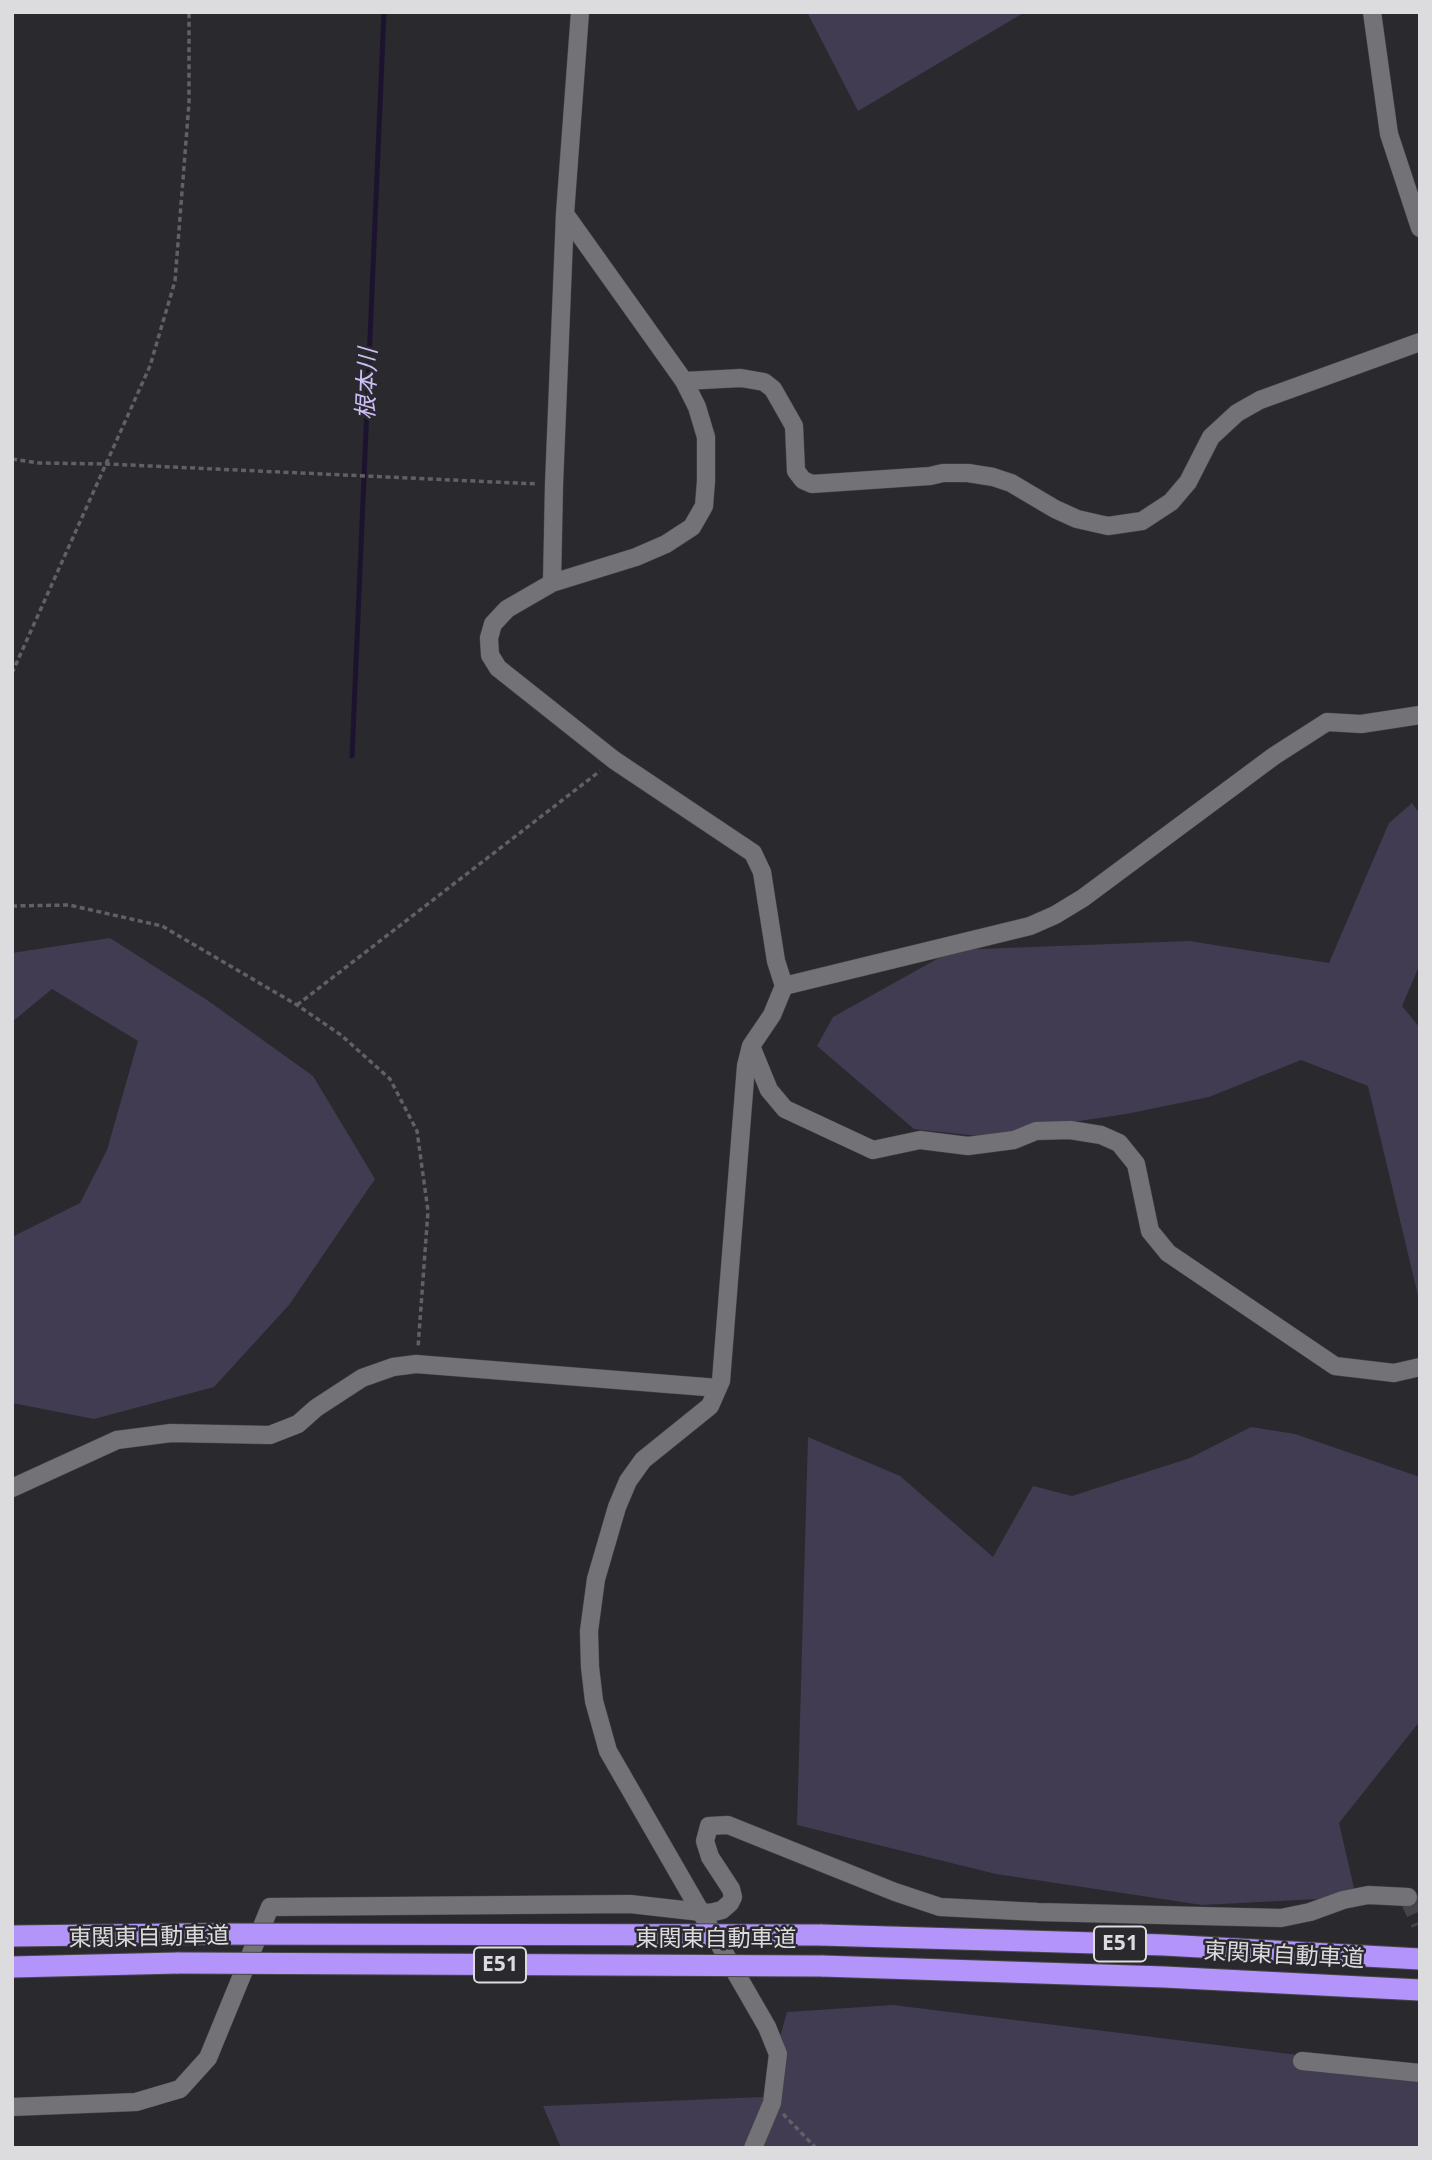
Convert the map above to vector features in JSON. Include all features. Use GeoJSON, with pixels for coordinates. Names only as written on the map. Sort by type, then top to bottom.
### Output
{"type":"FeatureCollection","features":[{"type":"Feature","properties":{"kind":"highway","name":"東関東自動車道"},"geometry":{"type":"LineString","coordinates":[[12,1936],[821,1935],[1191,1947],[1420,1959]]}},
{"type":"Feature","properties":{"kind":"highway","name":"東関東自動車道"},"geometry":{"type":"LineString","coordinates":[[12,1966],[822,1966],[1164,1976],[1420,1990]]}},
{"type":"Feature","properties":{"kind":"street"},"geometry":{"type":"LineString","coordinates":[[552,583],[565,214],[580,12]]}},
{"type":"Feature","properties":{"kind":"street"},"geometry":{"type":"LineString","coordinates":[[1372,12],[1389,134],[1420,228]]}},
{"type":"Feature","properties":{"kind":"street"},"geometry":{"type":"LineString","coordinates":[[565,214],[684,381],[697,407],[706,436],[704,506],[692,527],[666,544],[636,557],[552,583],[508,609],[493,624],[489,638],[490,655],[498,668],[614,761],[753,853],[762,872],[776,961],[784,986],[772,1016],[751,1046],[747,1066],[722,1368],[718,1388],[710,1406],[643,1460],[628,1480],[596,1578],[589,1632],[594,1701],[608,1751],[767,2027],[778,2054],[772,2103],[753,2148]]}},
{"type":"Feature","properties":{"kind":"street"},"geometry":{"type":"LineString","coordinates":[[684,381],[741,378],[764,382],[773,389],[794,426],[796,471],[803,480],[812,484],[968,473],[1010,483],[1066,514],[1108,526],[1142,521],[1171,502],[1188,482],[1211,437],[1237,413],[1260,400],[1420,342]]}},
{"type":"Feature","properties":{"kind":"street"},"geometry":{"type":"LineString","coordinates":[[784,986],[1030,926],[1083,898],[1274,756],[1327,722],[1361,724],[1420,715]]}},
{"type":"Feature","properties":{"kind":"street"},"geometry":{"type":"LineString","coordinates":[[751,1046],[769,1090],[785,1109],[873,1150],[920,1140],[968,1146],[1014,1140],[1036,1131],[1070,1130],[1101,1135],[1119,1143],[1136,1164],[1150,1231],[1168,1253],[1335,1366],[1394,1373],[1420,1367]]}},
{"type":"Feature","properties":{"kind":"street"},"geometry":{"type":"LineString","coordinates":[[12,1488],[117,1440],[172,1433],[270,1435],[298,1424],[316,1408],[362,1378],[393,1367],[416,1363],[718,1388]]}},
{"type":"Feature","properties":{"kind":"street"},"geometry":{"type":"LineString","coordinates":[[12,2107],[136,2102],[180,2089],[208,2058],[270,1907],[630,1904],[710,1913],[722,1910],[733,1896],[710,1857],[705,1841],[709,1826],[728,1825],[895,1892],[940,1907],[1281,1918],[1368,1895],[1408,1897]]}},
{"type":"Feature","properties":{"kind":"street"},"geometry":{"type":"LineString","coordinates":[[1302,2061],[1420,2073]]}},
{"type":"Feature","properties":{"kind":"path"},"geometry":{"type":"LineString","coordinates":[[12,673],[150,366],[175,281],[189,103],[189,12]]}},
{"type":"Feature","properties":{"kind":"path"},"geometry":{"type":"LineString","coordinates":[[12,460],[554,485]]}},
{"type":"Feature","properties":{"kind":"path"},"geometry":{"type":"LineString","coordinates":[[297,1005],[614,761]]}},
{"type":"Feature","properties":{"kind":"path"},"geometry":{"type":"LineString","coordinates":[[12,906],[69,905],[162,926],[297,1005],[341,1035],[390,1079],[417,1131],[428,1211],[416,1363]]}},
{"type":"Feature","properties":{"kind":"path"},"geometry":{"type":"LineString","coordinates":[[772,2103],[816,2148]]}},
{"type":"Feature","properties":{"kind":"shaded area"},"geometry":{"type":"Polygon","coordinates":[[[807,12],[1025,12],[858,111],[807,12]]]}},
{"type":"Feature","properties":{"kind":"shaded area"},"geometry":{"type":"Polygon","coordinates":[[[1412,803],[1420,814],[1420,964],[1402,1006],[1420,1028],[1420,1304],[1368,1086],[1301,1060],[1209,1097],[1126,1114],[978,1136],[914,1129],[817,1046],[833,1017],[953,950],[1189,941],[1329,963],[1389,823],[1412,803]]]}},
{"type":"Feature","properties":{"kind":"shaded area"},"geometry":{"type":"Polygon","coordinates":[[[110,938],[207,1000],[313,1076],[375,1179],[289,1305],[214,1387],[94,1419],[12,1403],[12,1237],[80,1203],[107,1150],[138,1041],[52,989],[12,1022],[12,953],[110,938]]]}},
{"type":"Feature","properties":{"kind":"shaded area"},"geometry":{"type":"Polygon","coordinates":[[[1251,1427],[1295,1434],[1420,1477],[1420,1721],[1339,1823],[1356,1897],[1202,1905],[996,1874],[797,1825],[808,1437],[900,1476],[993,1557],[1033,1486],[1072,1496],[1190,1458],[1251,1427]]]}},
{"type":"Feature","properties":{"kind":"shaded area"},"geometry":{"type":"Polygon","coordinates":[[[893,2005],[1420,2070],[1420,2148],[561,2148],[543,2106],[763,2097],[787,2012],[893,2005]]]}},
{"type":"Feature","properties":{"kind":"waterway","name":"根本川"},"geometry":{"type":"LineString","coordinates":[[352,756],[384,12]]}},
{"type":"Feature","properties":{"kind":"tunnel"},"geometry":{"type":"LineString","coordinates":[[1408,1897],[1420,1924]]}}]}
